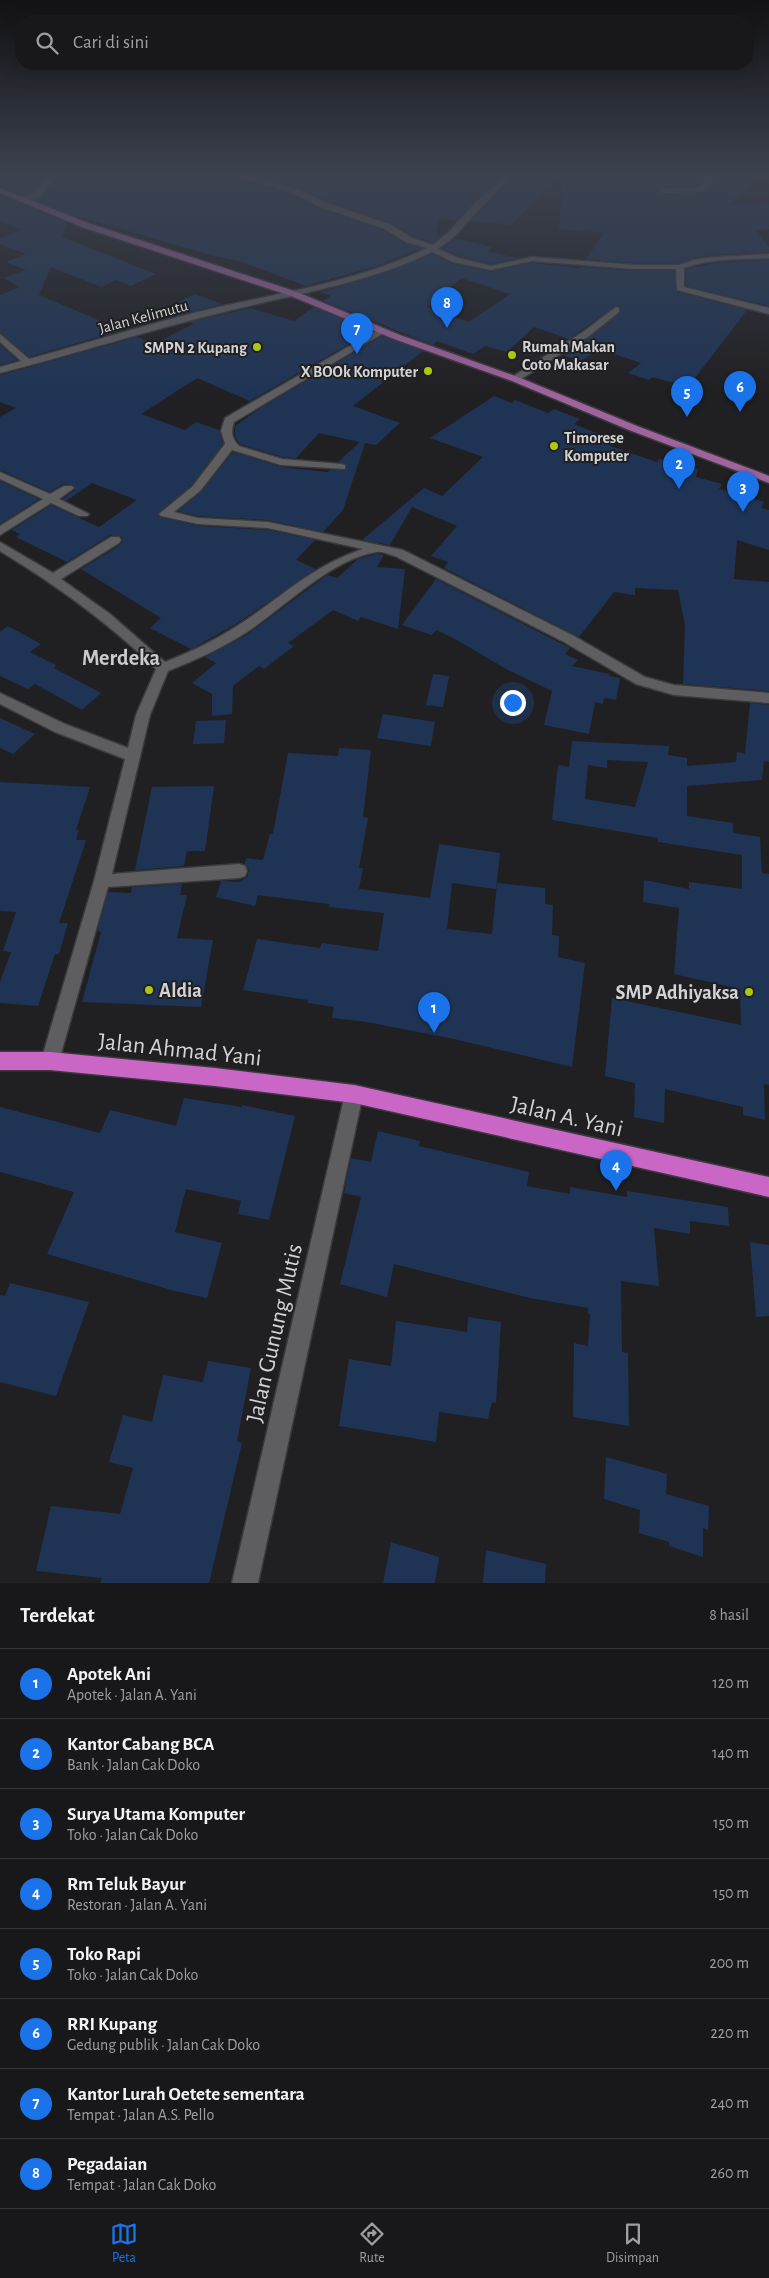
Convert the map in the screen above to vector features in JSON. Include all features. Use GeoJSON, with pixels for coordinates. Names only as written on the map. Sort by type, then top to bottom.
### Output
{"type":"FeatureCollection","features":[{"type":"Feature","properties":{"kind":"highway","name":"Jalan Ahmad Yani"},"geometry":{"type":"LineString","coordinates":[[0,1061],[50,1061],[215,1077],[354,1094]]}},
{"type":"Feature","properties":{"kind":"highway","name":"Jalan A. Yani"},"geometry":{"type":"LineString","coordinates":[[354,1094],[769,1187]]}},
{"type":"Feature","properties":{"kind":"main road"},"geometry":{"type":"LineString","coordinates":[[154,248],[294,294],[382,331],[515,379],[633,428],[769,480]]}},
{"type":"Feature","properties":{"kind":"street"},"geometry":{"type":"LineString","coordinates":[[430,248],[456,260],[491,268],[532,259],[634,267],[680,268],[693,262],[714,259],[769,256]]}},
{"type":"Feature","properties":{"kind":"street","name":"Jalan Kelimutu"},"geometry":{"type":"LineString","coordinates":[[0,370],[223,309],[294,294],[401,264],[433,249]]}},
{"type":"Feature","properties":{"kind":"street"},"geometry":{"type":"LineString","coordinates":[[680,268],[680,288],[769,311]]}},
{"type":"Feature","properties":{"kind":"street"},"geometry":{"type":"LineString","coordinates":[[515,379],[586,334],[616,310]]}},
{"type":"Feature","properties":{"kind":"street"},"geometry":{"type":"LineString","coordinates":[[341,467],[281,462],[235,448],[231,444],[226,431],[229,420],[382,331]]}},
{"type":"Feature","properties":{"kind":"street"},"geometry":{"type":"LineString","coordinates":[[0,337],[27,362]]}},
{"type":"Feature","properties":{"kind":"street"},"geometry":{"type":"LineString","coordinates":[[231,444],[196,489],[165,514],[198,521],[268,525],[399,553],[569,639],[641,681],[674,690],[769,698]]}},
{"type":"Feature","properties":{"kind":"street"},"geometry":{"type":"LineString","coordinates":[[0,475],[49,500],[83,514]]}},
{"type":"Feature","properties":{"kind":"street"},"geometry":{"type":"LineString","coordinates":[[0,532],[68,488]]}},
{"type":"Feature","properties":{"kind":"street"},"geometry":{"type":"LineString","coordinates":[[54,578],[115,540]]}},
{"type":"Feature","properties":{"kind":"street"},"geometry":{"type":"LineString","coordinates":[[0,546],[54,578],[136,641],[163,668]]}},
{"type":"Feature","properties":{"kind":"street"},"geometry":{"type":"LineString","coordinates":[[50,1061],[102,881],[143,715],[163,668],[207,650],[242,629],[322,571],[348,558],[377,548]]}},
{"type":"Feature","properties":{"kind":"street"},"geometry":{"type":"LineString","coordinates":[[0,698],[60,728],[132,756]]}},
{"type":"Feature","properties":{"kind":"street"},"geometry":{"type":"LineString","coordinates":[[102,881],[238,871]]}},
{"type":"Feature","properties":{"kind":"street","name":"Jalan Gunung Mutis"},"geometry":{"type":"LineString","coordinates":[[245,1583],[354,1094]]}},
{"type":"Feature","properties":{"kind":"building"},"geometry":{"type":"Polygon","coordinates":[[[10,248],[90,248],[156,274],[131,286],[116,280],[101,287],[51,267],[39,295],[122,330],[29,357],[0,332],[0,295],[20,287],[3,278],[26,270],[6,262],[26,254],[10,248]]]}},
{"type":"Feature","properties":{"kind":"building"},"geometry":{"type":"Polygon","coordinates":[[[187,248],[422,248],[377,266],[306,286],[239,261],[187,248]]]}},
{"type":"Feature","properties":{"kind":"building"},"geometry":{"type":"Polygon","coordinates":[[[491,248],[487,251],[517,258],[491,264],[442,249],[491,248]]]}},
{"type":"Feature","properties":{"kind":"building"},"geometry":{"type":"Polygon","coordinates":[[[594,248],[769,248],[769,252],[714,255],[693,258],[679,263],[634,263],[586,259],[594,248]]]}},
{"type":"Feature","properties":{"kind":"building"},"geometry":{"type":"Polygon","coordinates":[[[432,254],[453,264],[491,272],[532,263],[579,269],[580,267],[634,271],[674,271],[677,292],[747,310],[688,387],[653,377],[649,380],[628,373],[641,363],[599,349],[581,361],[563,355],[590,337],[620,313],[621,307],[617,305],[569,339],[534,327],[507,352],[485,346],[473,354],[437,341],[433,345],[323,301],[331,296],[320,292],[382,274],[432,254]],[[461,278],[427,307],[469,322],[510,294],[461,278]]]}},
{"type":"Feature","properties":{"kind":"building"},"geometry":{"type":"Polygon","coordinates":[[[769,260],[769,306],[686,286],[686,269],[715,263],[769,260]]]}},
{"type":"Feature","properties":{"kind":"building"},"geometry":{"type":"Polygon","coordinates":[[[195,294],[222,304],[174,316],[161,311],[195,294]]]}},
{"type":"Feature","properties":{"kind":"building"},"geometry":{"type":"Polygon","coordinates":[[[314,307],[371,331],[250,401],[197,378],[141,414],[185,430],[196,422],[219,430],[223,444],[191,486],[158,513],[160,517],[198,526],[268,530],[315,540],[296,560],[316,569],[236,624],[191,649],[150,628],[161,618],[81,569],[120,545],[123,541],[121,536],[110,535],[67,562],[16,537],[20,534],[12,530],[51,505],[99,527],[137,500],[92,483],[66,501],[63,499],[75,490],[73,485],[63,484],[50,492],[0,470],[0,417],[16,408],[0,402],[0,375],[138,337],[154,344],[193,324],[190,322],[250,308],[294,321],[314,307]]]}},
{"type":"Feature","properties":{"kind":"building"},"geometry":{"type":"Polygon","coordinates":[[[382,336],[423,351],[353,406],[400,423],[376,445],[365,443],[343,510],[323,532],[268,520],[198,516],[178,511],[201,492],[233,452],[281,467],[327,472],[330,470],[346,470],[346,464],[338,462],[360,442],[319,433],[296,458],[282,457],[240,444],[235,437],[235,426],[262,407],[382,336]]]}},
{"type":"Feature","properties":{"kind":"building"},"geometry":{"type":"Polygon","coordinates":[[[0,345],[17,360],[0,365],[0,345]]]}},
{"type":"Feature","properties":{"kind":"building"},"geometry":{"type":"Polygon","coordinates":[[[494,396],[512,403],[515,400],[548,413],[554,409],[580,419],[574,424],[616,441],[610,446],[657,462],[659,459],[698,469],[696,477],[722,484],[719,489],[764,502],[761,508],[769,510],[769,550],[737,540],[734,579],[769,582],[769,691],[683,684],[685,625],[678,590],[635,588],[635,595],[614,592],[579,637],[444,568],[448,562],[431,556],[457,526],[412,507],[390,545],[362,540],[424,488],[442,496],[483,457],[430,438],[494,396]]]}},
{"type":"Feature","properties":{"kind":"building"},"geometry":{"type":"Polygon","coordinates":[[[0,481],[39,499],[0,524],[0,481]]]}},
{"type":"Feature","properties":{"kind":"building"},"geometry":{"type":"Polygon","coordinates":[[[377,554],[384,555],[377,567],[405,569],[398,629],[361,617],[358,621],[333,610],[288,643],[294,646],[264,669],[259,666],[233,686],[232,714],[212,716],[212,694],[192,683],[216,663],[205,657],[248,634],[327,575],[337,578],[358,559],[377,554]]]}},
{"type":"Feature","properties":{"kind":"building"},"geometry":{"type":"Polygon","coordinates":[[[436,579],[570,648],[565,654],[578,660],[572,666],[620,678],[616,700],[604,698],[603,704],[595,702],[589,734],[544,725],[552,691],[508,670],[436,630],[432,635],[402,625],[436,579]]]}},
{"type":"Feature","properties":{"kind":"building"},"geometry":{"type":"Polygon","coordinates":[[[8,626],[41,644],[30,652],[56,665],[54,668],[101,693],[82,710],[35,684],[28,689],[0,676],[0,632],[8,626]]]}},
{"type":"Feature","properties":{"kind":"building"},"geometry":{"type":"Polygon","coordinates":[[[433,674],[449,676],[443,707],[426,705],[433,674]]]}},
{"type":"Feature","properties":{"kind":"building"},"geometry":{"type":"Polygon","coordinates":[[[750,703],[769,705],[769,762],[764,761],[762,780],[687,786],[687,816],[733,823],[733,833],[760,837],[762,873],[769,874],[769,1085],[764,1084],[765,1120],[743,1115],[743,1107],[665,1089],[664,1123],[634,1117],[635,1083],[605,1076],[612,998],[741,1025],[740,989],[674,974],[679,908],[643,902],[644,880],[689,889],[689,882],[742,889],[742,855],[658,842],[658,838],[552,820],[558,765],[569,767],[572,741],[669,746],[668,755],[687,758],[687,766],[736,762],[737,752],[745,754],[750,703]],[[607,760],[607,768],[588,765],[585,799],[635,807],[648,762],[607,760]]]}},
{"type":"Feature","properties":{"kind":"building"},"geometry":{"type":"Polygon","coordinates":[[[383,714],[435,722],[431,746],[377,738],[383,714]]]}},
{"type":"Feature","properties":{"kind":"building"},"geometry":{"type":"Polygon","coordinates":[[[0,718],[35,734],[13,754],[0,748],[0,718]]]}},
{"type":"Feature","properties":{"kind":"building"},"geometry":{"type":"Polygon","coordinates":[[[226,720],[224,743],[193,744],[196,721],[226,720]]]}},
{"type":"Feature","properties":{"kind":"building"},"geometry":{"type":"Polygon","coordinates":[[[339,748],[371,750],[363,817],[368,818],[359,868],[363,868],[359,889],[430,898],[439,844],[500,853],[496,889],[452,883],[447,929],[492,934],[497,883],[545,888],[545,904],[553,905],[552,935],[559,936],[558,957],[585,963],[572,1067],[454,1039],[367,1022],[332,1018],[334,1007],[308,1003],[308,1000],[243,990],[257,939],[320,948],[322,943],[378,951],[384,913],[329,907],[330,904],[258,895],[255,906],[216,897],[221,881],[239,882],[247,877],[249,870],[245,864],[246,858],[263,860],[270,834],[273,834],[288,753],[338,756],[339,748]]]}},
{"type":"Feature","properties":{"kind":"building"},"geometry":{"type":"Polygon","coordinates":[[[0,782],[90,787],[76,830],[79,830],[76,840],[86,840],[59,923],[68,923],[59,954],[55,954],[38,1006],[0,1003],[0,982],[11,952],[3,951],[16,912],[0,911],[0,782]]]}},
{"type":"Feature","properties":{"kind":"building"},"geometry":{"type":"Polygon","coordinates":[[[214,786],[205,851],[187,851],[184,866],[135,870],[152,787],[214,786]]]}},
{"type":"Feature","properties":{"kind":"building"},"geometry":{"type":"Polygon","coordinates":[[[182,884],[180,895],[187,895],[177,938],[213,940],[201,1007],[82,1002],[101,932],[97,931],[108,892],[131,893],[132,887],[182,884]]]}},
{"type":"Feature","properties":{"kind":"building"},"geometry":{"type":"Polygon","coordinates":[[[184,1098],[242,1107],[242,1105],[295,1116],[269,1220],[238,1214],[241,1201],[186,1189],[175,1232],[222,1243],[207,1298],[175,1291],[47,1254],[74,1192],[0,1172],[0,1107],[100,1133],[110,1110],[176,1126],[184,1098]]]}},
{"type":"Feature","properties":{"kind":"building"},"geometry":{"type":"Polygon","coordinates":[[[378,1131],[420,1141],[419,1146],[529,1172],[527,1186],[570,1194],[570,1187],[627,1197],[627,1191],[728,1207],[729,1226],[690,1221],[690,1234],[654,1228],[659,1286],[621,1281],[622,1352],[628,1353],[629,1426],[573,1417],[574,1343],[588,1346],[590,1314],[588,1313],[588,1308],[530,1298],[394,1264],[387,1297],[340,1284],[361,1197],[344,1193],[351,1158],[371,1162],[378,1131]]]}},
{"type":"Feature","properties":{"kind":"building"},"geometry":{"type":"Polygon","coordinates":[[[750,1242],[769,1245],[769,1316],[756,1317],[750,1242]]]}},
{"type":"Feature","properties":{"kind":"building"},"geometry":{"type":"Polygon","coordinates":[[[10,1283],[89,1302],[56,1396],[0,1382],[0,1295],[5,1296],[10,1283]]]}},
{"type":"Feature","properties":{"kind":"building"},"geometry":{"type":"Polygon","coordinates":[[[468,1317],[501,1322],[496,1403],[492,1402],[488,1419],[439,1412],[436,1442],[339,1426],[349,1359],[391,1366],[396,1321],[467,1332],[468,1317]]]}},
{"type":"Feature","properties":{"kind":"building"},"geometry":{"type":"Polygon","coordinates":[[[208,1361],[251,1368],[237,1441],[242,1443],[209,1583],[100,1583],[102,1578],[36,1571],[51,1506],[120,1514],[133,1468],[109,1462],[123,1415],[152,1422],[163,1375],[203,1382],[208,1361]]]}},
{"type":"Feature","properties":{"kind":"building"},"geometry":{"type":"Polygon","coordinates":[[[606,1457],[667,1474],[666,1494],[709,1506],[708,1530],[703,1528],[703,1557],[669,1546],[669,1542],[639,1533],[640,1510],[604,1499],[606,1457]]]}},
{"type":"Feature","properties":{"kind":"building"},"geometry":{"type":"Polygon","coordinates":[[[391,1542],[439,1557],[435,1583],[383,1583],[391,1542]]]}},
{"type":"Feature","properties":{"kind":"building"},"geometry":{"type":"Polygon","coordinates":[[[486,1550],[546,1564],[545,1583],[483,1583],[486,1550]]]}},
{"type":"Feature","properties":{"kind":"place","name":"Pegadaian"},"geometry":{"type":"Point","coordinates":[447,328]}},
{"type":"Feature","properties":{"kind":"place","name":"SMPN 2 Kupang"},"geometry":{"type":"Point","coordinates":[257,347]}},
{"type":"Feature","properties":{"kind":"place","name":"Kantor Lurah Oetete sementara"},"geometry":{"type":"Point","coordinates":[357,354]}},
{"type":"Feature","properties":{"kind":"place","name":"Rumah Makan Coto Makasar"},"geometry":{"type":"Point","coordinates":[512,355]}},
{"type":"Feature","properties":{"kind":"place","name":"X BOOk Komputer"},"geometry":{"type":"Point","coordinates":[428,371]}},
{"type":"Feature","properties":{"kind":"place","name":"RRI Kupang"},"geometry":{"type":"Point","coordinates":[740,412]}},
{"type":"Feature","properties":{"kind":"place","name":"Toko Rapi"},"geometry":{"type":"Point","coordinates":[687,417]}},
{"type":"Feature","properties":{"kind":"place","name":"Timorese Komputer"},"geometry":{"type":"Point","coordinates":[554,446]}},
{"type":"Feature","properties":{"kind":"place","name":"Kantor Cabang BCA"},"geometry":{"type":"Point","coordinates":[679,489]}},
{"type":"Feature","properties":{"kind":"place","name":"Surya Utama Komputer"},"geometry":{"type":"Point","coordinates":[743,512]}},
{"type":"Feature","properties":{"kind":"place","name":"Aldia"},"geometry":{"type":"Point","coordinates":[149,990]}},
{"type":"Feature","properties":{"kind":"place","name":"SMP Adhiyaksa"},"geometry":{"type":"Point","coordinates":[749,992]}},
{"type":"Feature","properties":{"kind":"place","name":"Apotek Ani"},"geometry":{"type":"Point","coordinates":[434,1033]}},
{"type":"Feature","properties":{"kind":"place","name":"Rm Teluk Bayur"},"geometry":{"type":"Point","coordinates":[616,1191]}},
{"type":"Feature","properties":{"kind":"district","name":"Merdeka"},"geometry":{"type":"Point","coordinates":[121,657]}}]}
